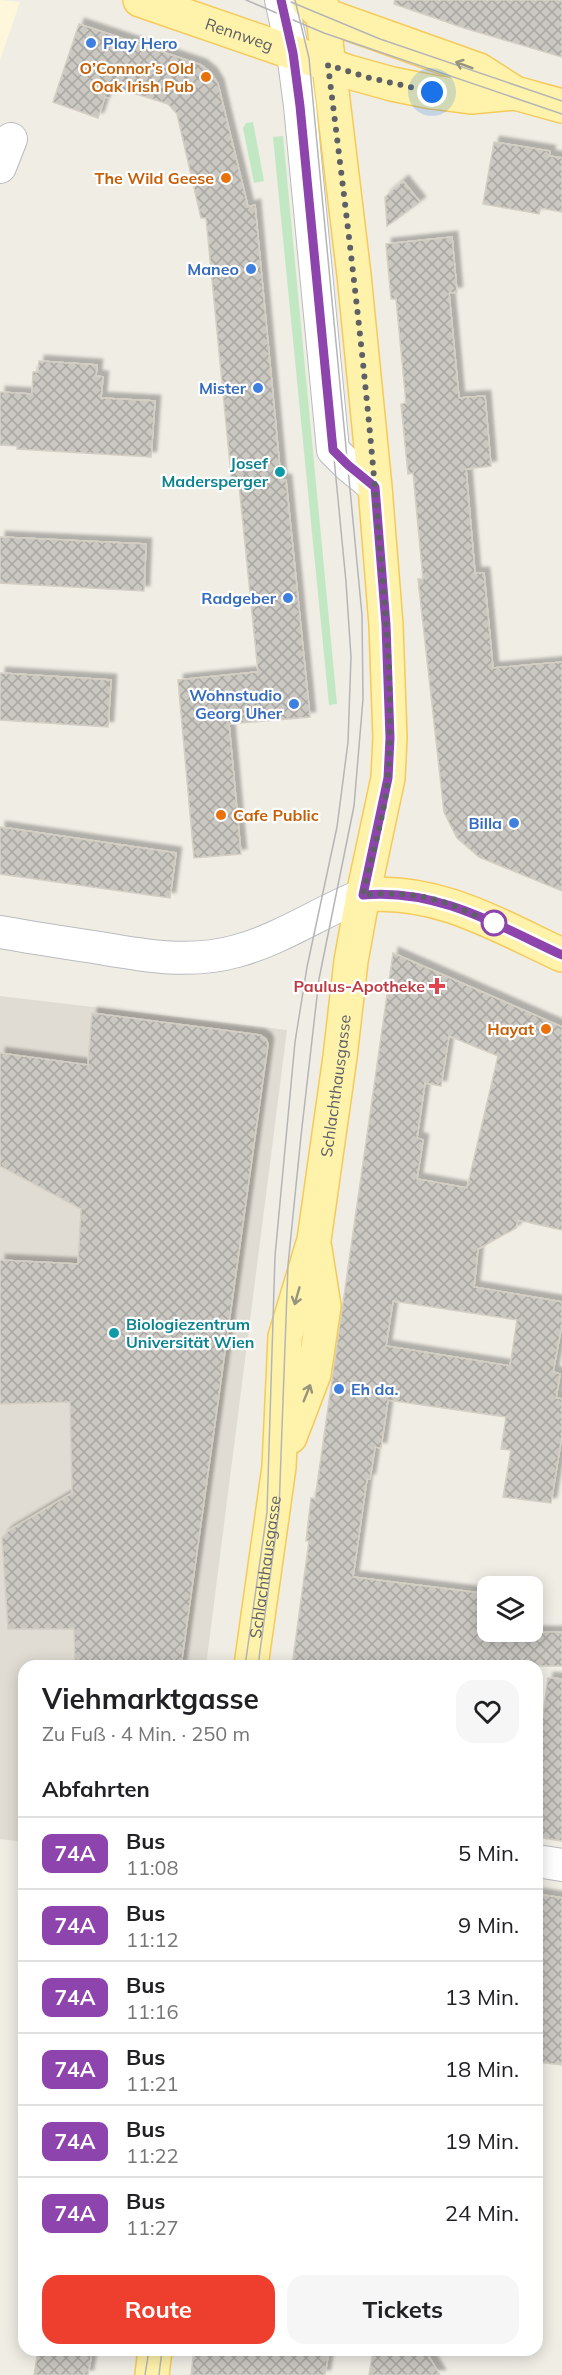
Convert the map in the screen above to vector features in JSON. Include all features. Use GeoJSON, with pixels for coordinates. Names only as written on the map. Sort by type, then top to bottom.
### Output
{"type":"FeatureCollection","features":[{"type":"Feature","properties":{"kind":"main road","name":"Rennweg"},"geometry":{"type":"LineString","coordinates":[[140,0],[370,78],[432,92],[471,97],[515,93]]}},
{"type":"Feature","properties":{"kind":"main road","name":"Rennweg"},"geometry":{"type":"LineString","coordinates":[[296,4],[479,70],[515,93],[562,106]]}},
{"type":"Feature","properties":{"kind":"main road","name":"Schlachthausgasse"},"geometry":{"type":"LineString","coordinates":[[252,1660],[279,1467],[285,1337],[314,1240],[351,961],[388,778],[390,738],[386,625],[375,487],[354,275],[328,65],[296,4]]}},
{"type":"Feature","properties":{"kind":"main road"},"geometry":{"type":"LineString","coordinates":[[363,895],[407,895],[449,904],[562,955]]}},
{"type":"Feature","properties":{"kind":"main road"},"geometry":{"type":"LineString","coordinates":[[152,2375],[154,2356]]}},
{"type":"Feature","properties":{"kind":"street"},"geometry":{"type":"LineString","coordinates":[[296,4],[293,53],[333,450],[375,487]]}},
{"type":"Feature","properties":{"kind":"street"},"geometry":{"type":"LineString","coordinates":[[0,932],[159,957],[199,958],[235,952],[263,942],[363,895]]}},
{"type":"Feature","properties":{"kind":"street"},"geometry":{"type":"LineString","coordinates":[[543,1862],[562,1865]]}},
{"type":"Feature","properties":{"kind":"shaded area"},"geometry":{"type":"Polygon","coordinates":[[[0,0],[20,2],[0,60],[0,0]]]}},
{"type":"Feature","properties":{"kind":"shaded area","name":"Biologiezentrum Universität Wien"},"geometry":{"type":"Polygon","coordinates":[[[0,996],[287,1030],[207,1660],[18,1660],[18,1841],[0,1839],[0,996]]]}},
{"type":"Feature","properties":{"kind":"green space"},"geometry":{"type":"Polygon","coordinates":[[[253,122],[264,181],[254,183],[243,128],[246,123],[253,122]]]}},
{"type":"Feature","properties":{"kind":"green space"},"geometry":{"type":"Polygon","coordinates":[[[283,136],[337,704],[329,705],[273,137],[283,136]]]}},
{"type":"Feature","properties":{"kind":"building"},"geometry":{"type":"Polygon","coordinates":[[[395,0],[562,0],[562,57],[464,28],[394,4],[395,0]]]}},
{"type":"Feature","properties":{"kind":"building"},"geometry":{"type":"Polygon","coordinates":[[[79,24],[201,65],[211,73],[218,84],[248,207],[255,205],[281,480],[286,480],[310,717],[229,724],[241,854],[194,858],[178,680],[258,672],[239,485],[232,485],[206,218],[201,218],[177,114],[168,104],[114,87],[110,98],[105,97],[98,118],[53,102],[79,24]]]}},
{"type":"Feature","properties":{"kind":"building"},"geometry":{"type":"Polygon","coordinates":[[[494,142],[550,151],[549,156],[562,158],[562,212],[541,208],[539,214],[483,204],[494,142]]]}},
{"type":"Feature","properties":{"kind":"building"},"geometry":{"type":"Polygon","coordinates":[[[403,181],[420,202],[387,226],[385,197],[403,181]]]}},
{"type":"Feature","properties":{"kind":"building"},"geometry":{"type":"Polygon","coordinates":[[[452,237],[457,292],[449,293],[459,398],[485,396],[491,466],[466,469],[475,573],[484,573],[493,668],[562,662],[562,891],[479,857],[457,838],[444,812],[418,579],[423,579],[413,473],[408,474],[401,404],[406,403],[396,299],[391,299],[386,244],[452,237]]]}},
{"type":"Feature","properties":{"kind":"building"},"geometry":{"type":"Polygon","coordinates":[[[39,361],[97,365],[96,376],[103,377],[101,398],[155,401],[151,457],[17,449],[17,446],[0,445],[0,392],[32,394],[33,372],[38,372],[39,361]]]}},
{"type":"Feature","properties":{"kind":"building"},"geometry":{"type":"Polygon","coordinates":[[[0,537],[146,544],[144,591],[0,583],[0,537]]]}},
{"type":"Feature","properties":{"kind":"building"},"geometry":{"type":"Polygon","coordinates":[[[0,673],[111,680],[108,727],[0,720],[0,673]]]}},
{"type":"Feature","properties":{"kind":"building"},"geometry":{"type":"Polygon","coordinates":[[[0,827],[176,853],[170,898],[0,874],[0,827]]]}},
{"type":"Feature","properties":{"kind":"building"},"geometry":{"type":"Polygon","coordinates":[[[393,953],[562,1027],[562,1230],[518,1220],[516,1228],[478,1249],[474,1287],[562,1302],[562,1324],[553,1372],[560,1374],[556,1398],[562,1399],[562,1435],[551,1503],[503,1497],[511,1450],[501,1449],[506,1417],[388,1400],[381,1448],[375,1447],[370,1479],[367,1479],[353,1577],[477,1593],[477,1642],[543,1642],[543,1632],[562,1632],[562,1666],[543,1666],[543,1660],[293,1660],[309,1541],[306,1541],[311,1498],[315,1499],[393,953]],[[449,1036],[441,1086],[425,1083],[417,1138],[423,1140],[417,1179],[467,1188],[498,1056],[449,1036]],[[393,1301],[386,1346],[510,1366],[517,1320],[393,1301]]]}},
{"type":"Feature","properties":{"kind":"building","name":"Biologiezentrum Universität Wien"},"geometry":{"type":"Polygon","coordinates":[[[92,1013],[260,1035],[266,1039],[268,1044],[182,1660],[75,1660],[74,1629],[8,1629],[2,1538],[8,1531],[72,1493],[70,1402],[0,1404],[0,1260],[78,1264],[81,1209],[0,1166],[0,1053],[88,1065],[92,1013]]]}},
{"type":"Feature","properties":{"kind":"building"},"geometry":{"type":"Polygon","coordinates":[[[548,1678],[562,1679],[562,1841],[543,1838],[543,1714],[548,1678]]]}},
{"type":"Feature","properties":{"kind":"building"},"geometry":{"type":"Polygon","coordinates":[[[543,1895],[562,1898],[562,2065],[543,2063],[543,1895]]]}},
{"type":"Feature","properties":{"kind":"building"},"geometry":{"type":"Polygon","coordinates":[[[37,2356],[91,2356],[88,2375],[34,2375],[37,2356]]]}},
{"type":"Feature","properties":{"kind":"building"},"geometry":{"type":"Polygon","coordinates":[[[193,2356],[328,2356],[325,2375],[191,2375],[193,2356]]]}},
{"type":"Feature","properties":{"kind":"building"},"geometry":{"type":"Polygon","coordinates":[[[372,2356],[429,2356],[440,2375],[369,2375],[372,2356]]]}},
{"type":"Feature","properties":{"kind":"tram line"},"geometry":{"type":"LineString","coordinates":[[246,0],[324,33],[562,114]]}},
{"type":"Feature","properties":{"kind":"tram line"},"geometry":{"type":"LineString","coordinates":[[246,1660],[267,1512],[275,1256],[295,1042],[307,967],[337,827],[348,742],[351,657],[346,582],[300,106],[293,53],[281,0]]}},
{"type":"Feature","properties":{"kind":"tram line"},"geometry":{"type":"LineString","coordinates":[[259,1660],[279,1510],[288,1265],[301,1136],[319,979],[354,806],[363,699],[362,615],[309,58],[295,0]]}},
{"type":"Feature","properties":{"kind":"tram line"},"geometry":{"type":"LineString","coordinates":[[291,2],[380,39],[562,101]]}},
{"type":"Feature","properties":{"kind":"tram line"},"geometry":{"type":"LineString","coordinates":[[145,2375],[148,2356]]}},
{"type":"Feature","properties":{"kind":"tram line"},"geometry":{"type":"LineString","coordinates":[[159,2375],[161,2356]]}},
{"type":"Feature","properties":{"kind":"bus line","name":"74A"},"geometry":{"type":"LineString","coordinates":[[281,0],[293,53],[300,106],[333,450],[375,487],[386,625],[390,738],[388,778],[363,895],[381,893],[407,895],[449,904],[562,955]]}},
{"type":"Feature","properties":{"kind":"place","name":"Play Hero"},"geometry":{"type":"Point","coordinates":[91,43]}},
{"type":"Feature","properties":{"kind":"place","name":"O’Connor’s Old Oak Irish Pub"},"geometry":{"type":"Point","coordinates":[206,77]}},
{"type":"Feature","properties":{"kind":"place","name":"The Wild Geese"},"geometry":{"type":"Point","coordinates":[226,178]}},
{"type":"Feature","properties":{"kind":"place","name":"Maneo"},"geometry":{"type":"Point","coordinates":[251,269]}},
{"type":"Feature","properties":{"kind":"place","name":"Mister"},"geometry":{"type":"Point","coordinates":[258,388]}},
{"type":"Feature","properties":{"kind":"place","name":"Josef Madersperger"},"geometry":{"type":"Point","coordinates":[280,472]}},
{"type":"Feature","properties":{"kind":"place","name":"Radgeber"},"geometry":{"type":"Point","coordinates":[288,598]}},
{"type":"Feature","properties":{"kind":"place","name":"Wohnstudio Georg Uher"},"geometry":{"type":"Point","coordinates":[294,704]}},
{"type":"Feature","properties":{"kind":"place","name":"Cafe Public"},"geometry":{"type":"Point","coordinates":[221,815]}},
{"type":"Feature","properties":{"kind":"place","name":"Billa"},"geometry":{"type":"Point","coordinates":[514,823]}},
{"type":"Feature","properties":{"kind":"place","name":"Paulus-Apotheke"},"geometry":{"type":"Point","coordinates":[437,986]}},
{"type":"Feature","properties":{"kind":"place","name":"Hayat"},"geometry":{"type":"Point","coordinates":[546,1029]}},
{"type":"Feature","properties":{"kind":"place","name":"Biologiezentrum Universität Wien"},"geometry":{"type":"Point","coordinates":[114,1333]}},
{"type":"Feature","properties":{"kind":"place","name":"Eh da."},"geometry":{"type":"Point","coordinates":[339,1389]}},
{"type":"Feature","properties":{"kind":"route"},"geometry":{"type":"LineString","coordinates":[[432,92],[392,84],[328,65],[362,352],[388,656],[390,738],[388,778],[363,895],[381,893],[430,899],[449,904],[494,923]]}}]}
